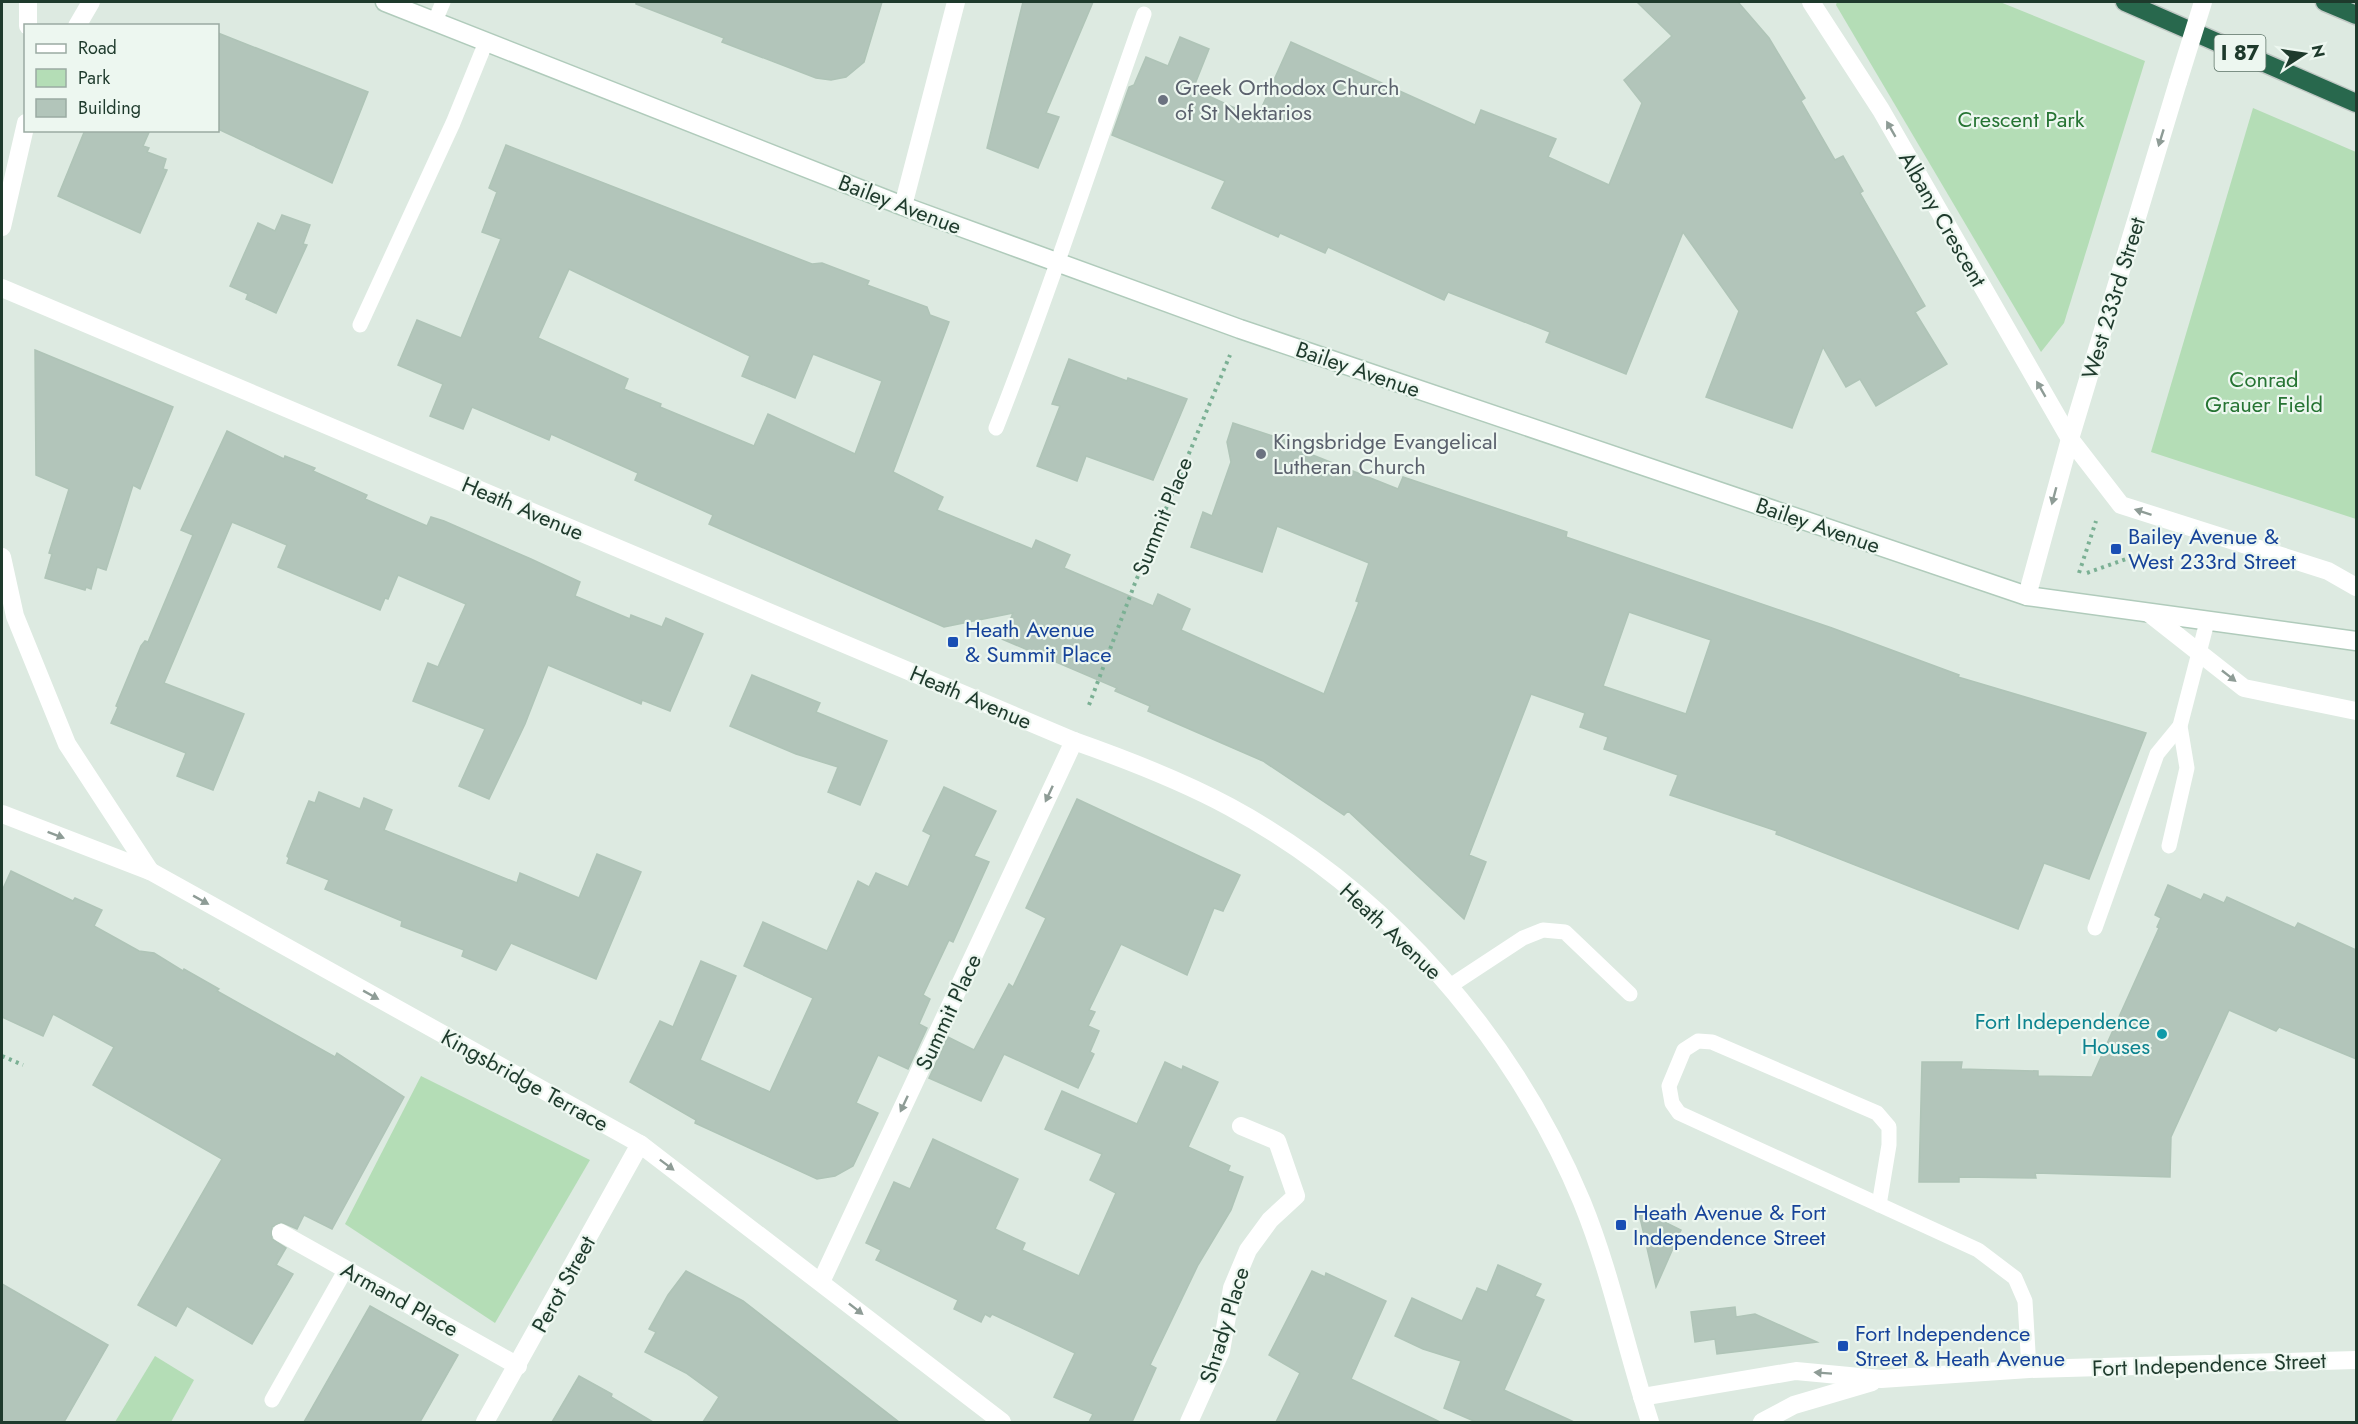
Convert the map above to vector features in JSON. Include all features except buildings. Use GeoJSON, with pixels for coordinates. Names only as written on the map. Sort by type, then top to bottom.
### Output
{"type":"FeatureCollection","features":[{"type":"Feature","properties":{"kind":"highway","name":"I 87"},"geometry":{"type":"LineString","coordinates":[[2125,2],[2356,103]]}},
{"type":"Feature","properties":{"kind":"highway"},"geometry":{"type":"LineString","coordinates":[[2325,2],[2356,15]]}},
{"type":"Feature","properties":{"kind":"street"},"geometry":{"type":"LineString","coordinates":[[28,2],[28,24]]}},
{"type":"Feature","properties":{"kind":"street"},"geometry":{"type":"LineString","coordinates":[[78,24],[91,2]]}},
{"type":"Feature","properties":{"kind":"street","name":"Bailey Avenue"},"geometry":{"type":"LineString","coordinates":[[386,2],[903,207],[1240,329],[2027,596],[2356,641]]}},
{"type":"Feature","properties":{"kind":"street"},"geometry":{"type":"LineString","coordinates":[[903,207],[956,2]]}},
{"type":"Feature","properties":{"kind":"street","name":"Albany Crescent"},"geometry":{"type":"LineString","coordinates":[[1811,2],[1881,110],[2070,440]]}},
{"type":"Feature","properties":{"kind":"street","name":"West 233rd Street"},"geometry":{"type":"LineString","coordinates":[[2027,596],[2070,440],[2203,2]]}},
{"type":"Feature","properties":{"kind":"street"},"geometry":{"type":"LineString","coordinates":[[2,227],[24,132]]}},
{"type":"Feature","properties":{"kind":"street","name":"Heath Avenue"},"geometry":{"type":"LineString","coordinates":[[2,288],[1074,741],[1148,768],[1231,807],[1314,861],[1392,925],[1450,986],[1505,1058],[1541,1117],[1582,1202],[1612,1290],[1650,1422]]}},
{"type":"Feature","properties":{"kind":"street"},"geometry":{"type":"LineString","coordinates":[[2070,440],[2121,505],[2328,572],[2356,587]]}},
{"type":"Feature","properties":{"kind":"street"},"geometry":{"type":"LineString","coordinates":[[2,557],[15,615],[67,744],[150,871]]}},
{"type":"Feature","properties":{"kind":"street"},"geometry":{"type":"LineString","coordinates":[[2150,614],[2244,688],[2356,711]]}},
{"type":"Feature","properties":{"kind":"street","name":"Summit Place"},"geometry":{"type":"LineString","coordinates":[[821,1282],[1074,741]]}},
{"type":"Feature","properties":{"kind":"street","name":"Kingsbridge Terrace"},"geometry":{"type":"LineString","coordinates":[[2,814],[150,871],[640,1144],[1002,1422]]}},
{"type":"Feature","properties":{"kind":"street","name":"Shrady Place"},"geometry":{"type":"LineString","coordinates":[[1189,1422],[1221,1351],[1232,1288],[1248,1250],[1270,1220],[1296,1196],[1277,1141],[1241,1126]]}},
{"type":"Feature","properties":{"kind":"street","name":"Perot Street"},"geometry":{"type":"LineString","coordinates":[[485,1422],[640,1144]]}},
{"type":"Feature","properties":{"kind":"street","name":"Armand Place"},"geometry":{"type":"LineString","coordinates":[[281,1233],[518,1366]]}},
{"type":"Feature","properties":{"kind":"street","name":"Fort Independence Street"},"geometry":{"type":"LineString","coordinates":[[1642,1397],[1796,1371],[1881,1379],[2029,1369],[2356,1360]]}},
{"type":"Feature","properties":{"kind":"street","name":"Fort Independence Street"},"geometry":{"type":"LineString","coordinates":[[1762,1422],[1794,1405],[1881,1379]]}},
{"type":"Feature","properties":{"kind":"lane"},"geometry":{"type":"LineString","coordinates":[[435,21],[443,2]]}},
{"type":"Feature","properties":{"kind":"lane"},"geometry":{"type":"LineString","coordinates":[[996,428],[1036,326],[1056,262],[1144,14]]}},
{"type":"Feature","properties":{"kind":"lane"},"geometry":{"type":"LineString","coordinates":[[360,326],[453,123],[486,42]]}},
{"type":"Feature","properties":{"kind":"lane"},"geometry":{"type":"LineString","coordinates":[[2169,846],[2187,768],[2180,726],[2207,622]]}},
{"type":"Feature","properties":{"kind":"lane"},"geometry":{"type":"LineString","coordinates":[[2095,928],[2157,754],[2180,726]]}},
{"type":"Feature","properties":{"kind":"lane"},"geometry":{"type":"LineString","coordinates":[[1450,986],[1523,938],[1543,930],[1565,932],[1630,994]]}},
{"type":"Feature","properties":{"kind":"lane"},"geometry":{"type":"LineString","coordinates":[[1879,1205],[1889,1146],[1889,1127],[1877,1113],[1712,1042],[1698,1041],[1684,1050],[1669,1086],[1672,1103],[1679,1113],[1879,1205],[1978,1250],[2015,1278],[2025,1301],[2029,1369]]}},
{"type":"Feature","properties":{"kind":"lane"},"geometry":{"type":"LineString","coordinates":[[272,1400],[346,1269]]}},
{"type":"Feature","properties":{"kind":"path","name":"Summit Place"},"geometry":{"type":"LineString","coordinates":[[1089,705],[1173,489],[1240,329]]}},
{"type":"Feature","properties":{"kind":"path"},"geometry":{"type":"LineString","coordinates":[[2078,577],[2100,510]]}},
{"type":"Feature","properties":{"kind":"path"},"geometry":{"type":"LineString","coordinates":[[2,1056],[23,1065]]}},
{"type":"Feature","properties":{"kind":"green space","name":"Crescent Park"},"geometry":{"type":"Polygon","coordinates":[[[1837,2],[2000,2],[2145,61],[2064,323],[2041,352],[1836,5],[1837,2]]]}},
{"type":"Feature","properties":{"kind":"green space","name":"Conrad Grauer Field"},"geometry":{"type":"Polygon","coordinates":[[[2253,108],[2356,152],[2356,519],[2151,452],[2253,108]]]}},
{"type":"Feature","properties":{"kind":"green space"},"geometry":{"type":"Polygon","coordinates":[[[421,1076],[590,1160],[495,1323],[345,1224],[421,1076]]]}},
{"type":"Feature","properties":{"kind":"green space"},"geometry":{"type":"Polygon","coordinates":[[[155,1356],[194,1380],[171,1422],[115,1422],[155,1356]]]}},
{"type":"Feature","properties":{"kind":"place","name":"Greek Orthodox Church of St Nektarios"},"geometry":{"type":"Point","coordinates":[1163,100]}},
{"type":"Feature","properties":{"kind":"place","name":"Kingsbridge Evangelical Lutheran Church"},"geometry":{"type":"Point","coordinates":[1261,454]}},
{"type":"Feature","properties":{"kind":"place","name":"Bailey Avenue & West 233rd Street"},"geometry":{"type":"Point","coordinates":[2116,549]}},
{"type":"Feature","properties":{"kind":"place","name":"Heath Avenue & Summit Place"},"geometry":{"type":"Point","coordinates":[953,642]}},
{"type":"Feature","properties":{"kind":"place","name":"Fort Independence Houses"},"geometry":{"type":"Point","coordinates":[2162,1034]}},
{"type":"Feature","properties":{"kind":"place","name":"Heath Avenue & Fort Independence Street"},"geometry":{"type":"Point","coordinates":[1621,1225]}},
{"type":"Feature","properties":{"kind":"place","name":"Fort Independence Street & Heath Avenue"},"geometry":{"type":"Point","coordinates":[1843,1346]}}]}
